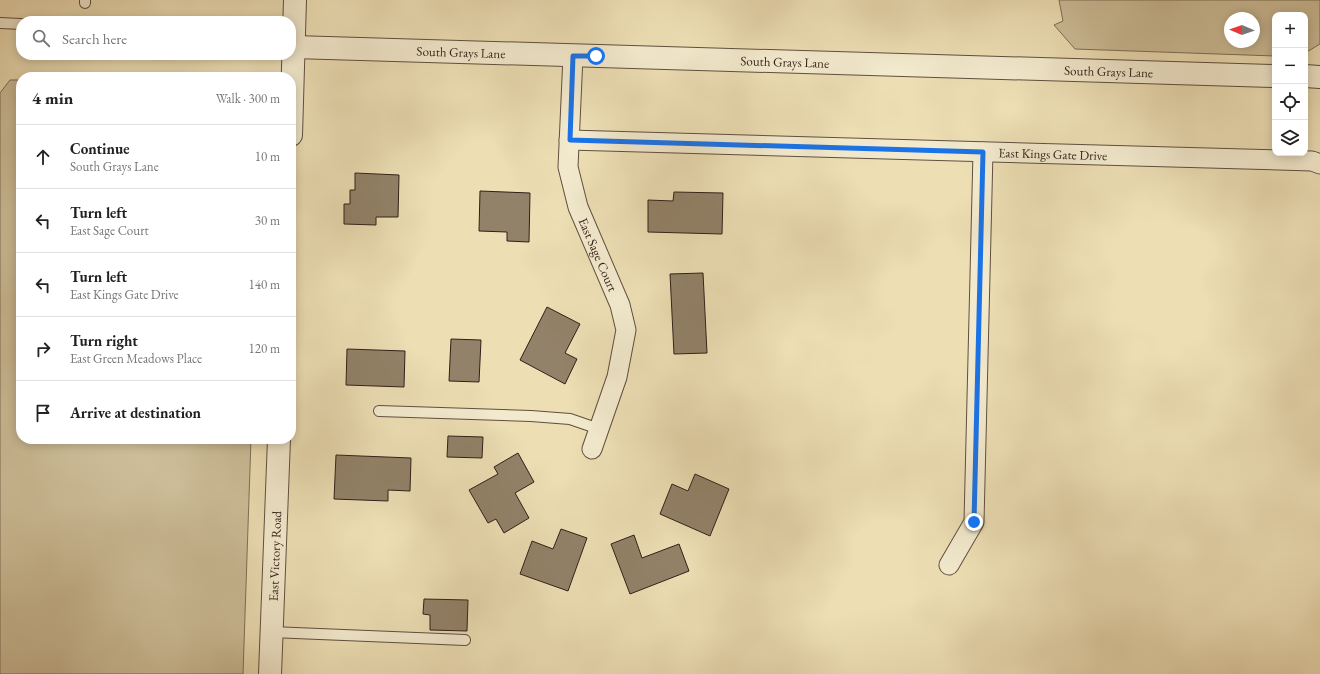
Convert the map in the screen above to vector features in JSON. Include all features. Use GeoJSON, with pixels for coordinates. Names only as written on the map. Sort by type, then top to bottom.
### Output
{"type":"FeatureCollection","features":[{"type":"Feature","properties":{"kind":"street"},"geometry":{"type":"LineString","coordinates":[[294,16],[295,0]]}},
{"type":"Feature","properties":{"kind":"street","name":"South Grays Lane"},"geometry":{"type":"LineString","coordinates":[[296,47],[1272,76]]}},
{"type":"Feature","properties":{"kind":"street","name":"East Sage Court"},"geometry":{"type":"LineString","coordinates":[[573,56],[568,167],[578,207],[620,305],[626,330],[617,377],[592,449]]}},
{"type":"Feature","properties":{"kind":"street"},"geometry":{"type":"LineString","coordinates":[[292,60],[292,72]]}},
{"type":"Feature","properties":{"kind":"street"},"geometry":{"type":"LineString","coordinates":[[1308,76],[1320,77]]}},
{"type":"Feature","properties":{"kind":"street","name":"East Kings Gate Drive"},"geometry":{"type":"LineString","coordinates":[[570,140],[1312,161],[1320,164]]}},
{"type":"Feature","properties":{"kind":"street"},"geometry":{"type":"LineString","coordinates":[[949,565],[974,522],[983,152]]}},
{"type":"Feature","properties":{"kind":"street","name":"East Victory Road"},"geometry":{"type":"LineString","coordinates":[[270,674],[279,444]]}},
{"type":"Feature","properties":{"kind":"lane"},"geometry":{"type":"LineString","coordinates":[[0,23],[16,24]]}},
{"type":"Feature","properties":{"kind":"lane"},"geometry":{"type":"LineString","coordinates":[[379,411],[531,416],[570,419],[599,429]]}},
{"type":"Feature","properties":{"kind":"lane"},"geometry":{"type":"LineString","coordinates":[[271,632],[465,640]]}},
{"type":"Feature","properties":{"kind":"shaded area"},"geometry":{"type":"Polygon","coordinates":[[[1059,0],[1320,0],[1320,44],[1308,51],[1308,12],[1272,12],[1272,56],[1075,49],[1054,25],[1063,21],[1059,0]]]}},
{"type":"Feature","properties":{"kind":"shaded area"},"geometry":{"type":"Polygon","coordinates":[[[10,80],[16,80],[16,444],[251,444],[243,674],[0,674],[0,93],[10,80]]]}},
{"type":"Feature","properties":{"kind":"building"},"geometry":{"type":"Polygon","coordinates":[[[355,173],[399,175],[398,217],[376,217],[376,225],[344,224],[344,204],[350,204],[350,190],[355,190],[355,173]]]}},
{"type":"Feature","properties":{"kind":"building"},"geometry":{"type":"Polygon","coordinates":[[[480,191],[530,193],[529,242],[507,241],[507,232],[479,231],[480,191]]]}},
{"type":"Feature","properties":{"kind":"building"},"geometry":{"type":"Polygon","coordinates":[[[674,192],[723,193],[722,234],[648,232],[648,200],[673,201],[674,192]]]}},
{"type":"Feature","properties":{"kind":"building"},"geometry":{"type":"Polygon","coordinates":[[[703,273],[707,353],[674,354],[670,274],[703,273]]]}},
{"type":"Feature","properties":{"kind":"building"},"geometry":{"type":"Polygon","coordinates":[[[547,307],[580,324],[565,353],[577,359],[565,384],[520,360],[547,307]]]}},
{"type":"Feature","properties":{"kind":"building"},"geometry":{"type":"Polygon","coordinates":[[[451,339],[481,340],[479,382],[449,381],[451,339]]]}},
{"type":"Feature","properties":{"kind":"building"},"geometry":{"type":"Polygon","coordinates":[[[347,349],[405,351],[404,387],[346,385],[347,349]]]}},
{"type":"Feature","properties":{"kind":"building"},"geometry":{"type":"Polygon","coordinates":[[[448,436],[483,437],[482,458],[447,457],[448,436]]]}},
{"type":"Feature","properties":{"kind":"building"},"geometry":{"type":"Polygon","coordinates":[[[518,453],[534,482],[515,493],[529,518],[504,533],[496,519],[488,523],[469,490],[498,474],[494,467],[518,453]]]}},
{"type":"Feature","properties":{"kind":"building"},"geometry":{"type":"Polygon","coordinates":[[[336,455],[411,458],[410,491],[388,490],[388,501],[334,499],[336,455]]]}},
{"type":"Feature","properties":{"kind":"building"},"geometry":{"type":"Polygon","coordinates":[[[695,474],[729,489],[710,536],[660,514],[672,484],[688,491],[695,474]]]}},
{"type":"Feature","properties":{"kind":"building"},"geometry":{"type":"Polygon","coordinates":[[[561,529],[587,538],[568,591],[520,574],[532,541],[553,549],[561,529]]]}},
{"type":"Feature","properties":{"kind":"building"},"geometry":{"type":"Polygon","coordinates":[[[634,535],[642,558],[679,544],[689,571],[630,594],[611,544],[634,535]]]}},
{"type":"Feature","properties":{"kind":"building"},"geometry":{"type":"Polygon","coordinates":[[[424,599],[468,600],[467,631],[430,630],[430,615],[423,614],[424,599]]]}},
{"type":"Feature","properties":{"kind":"route"},"geometry":{"type":"LineString","coordinates":[[596,56],[573,56],[570,140],[983,152],[974,522]]}}]}
